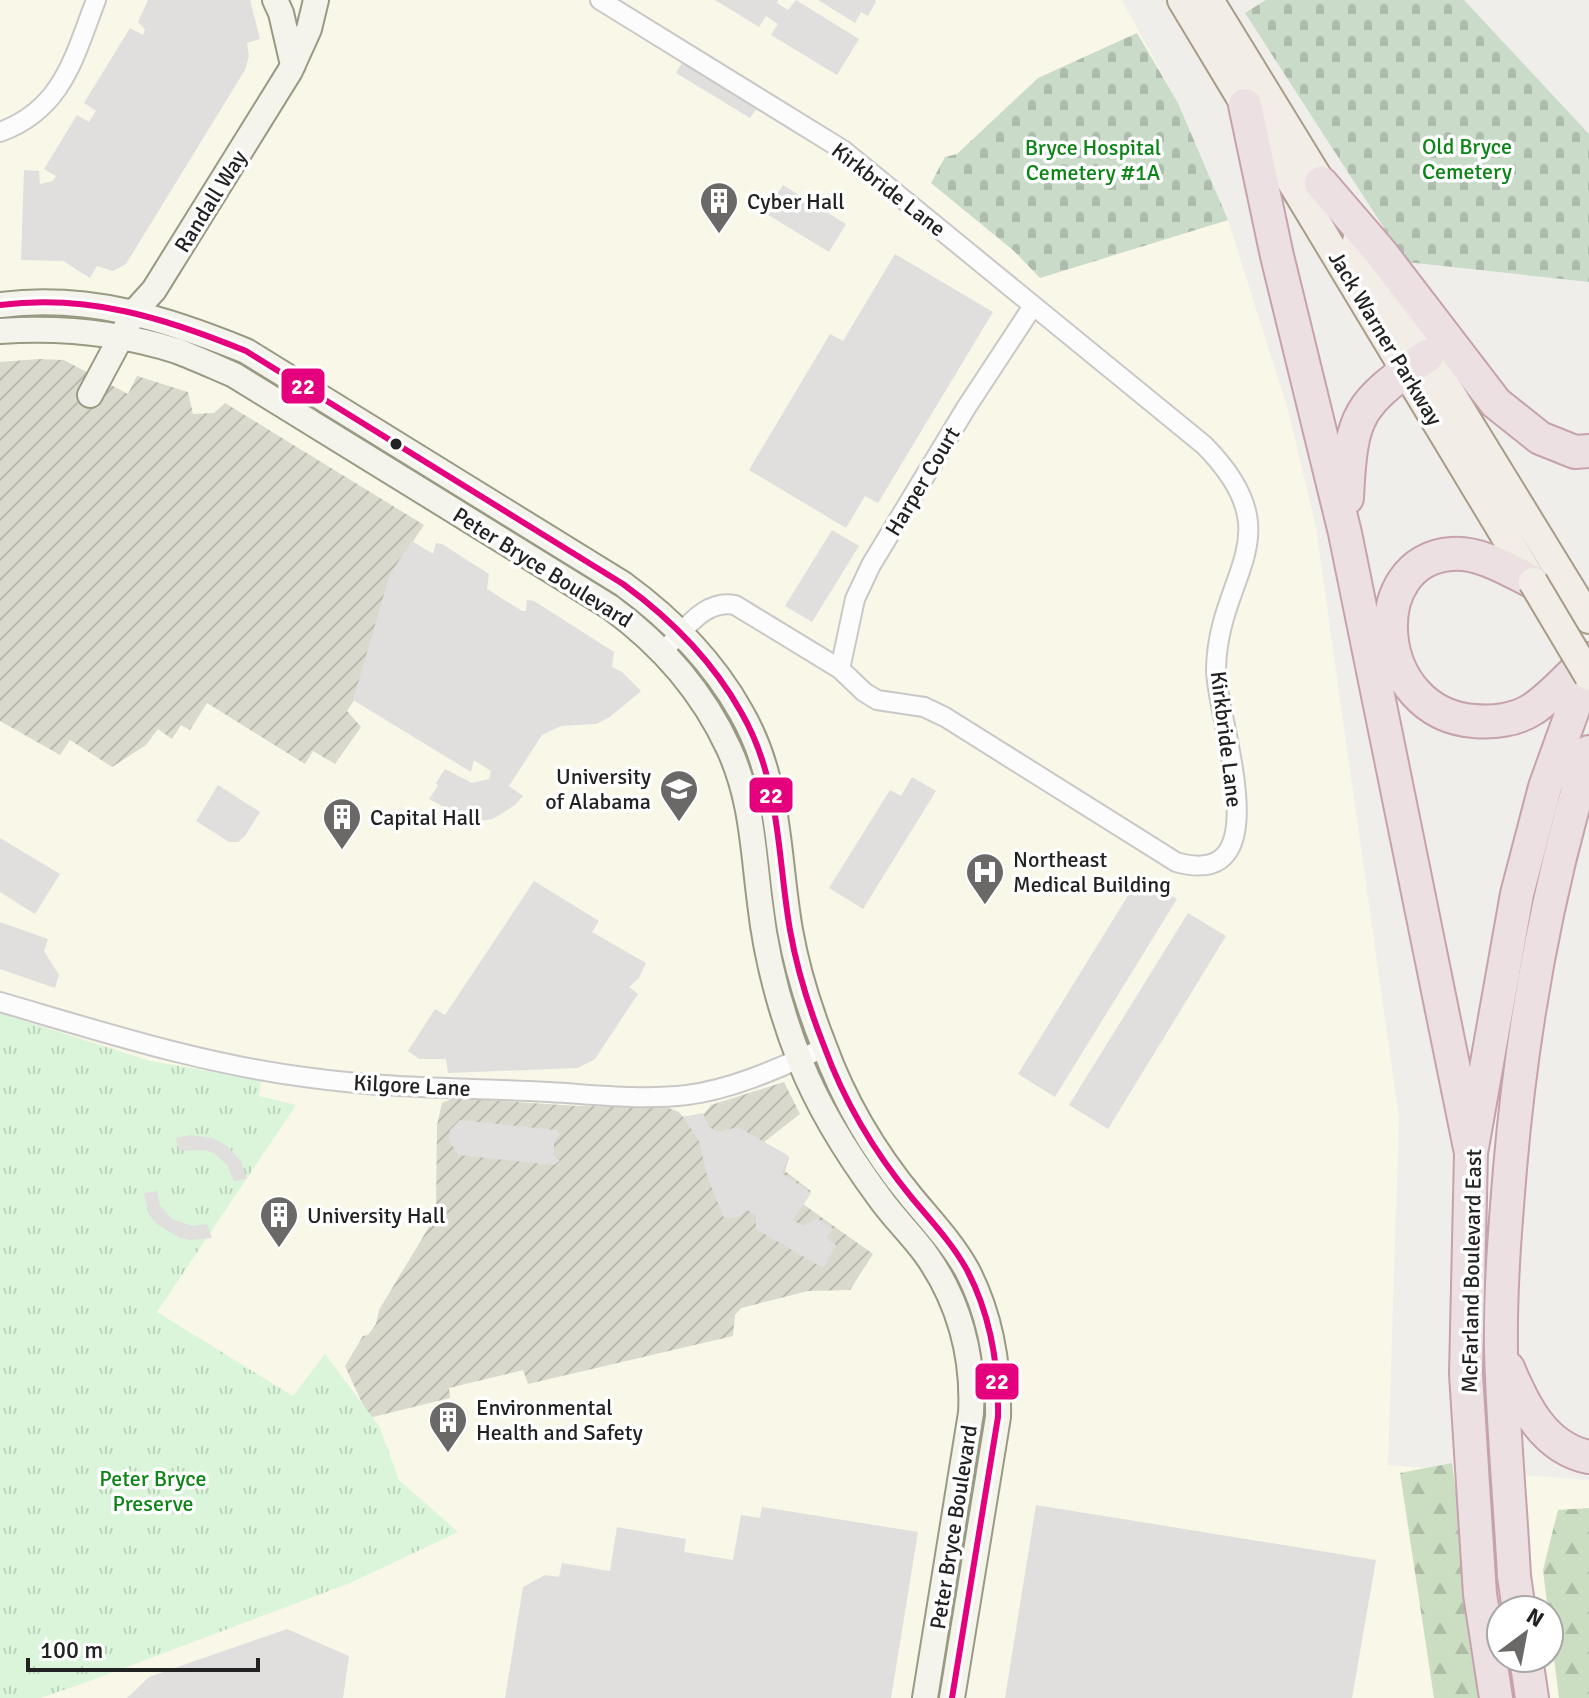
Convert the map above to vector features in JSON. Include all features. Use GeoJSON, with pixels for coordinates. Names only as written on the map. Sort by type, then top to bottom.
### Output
{"type":"FeatureCollection","features":[{"type":"Feature","properties":{"kind":"highway"},"geometry":{"type":"LineString","coordinates":[[1245,105],[1277,256],[1345,533],[1471,1153]]}},
{"type":"Feature","properties":{"kind":"highway"},"geometry":{"type":"LineString","coordinates":[[1321,183],[1382,254],[1496,403],[1540,438],[1575,452],[1589,451]]}},
{"type":"Feature","properties":{"kind":"highway"},"geometry":{"type":"LineString","coordinates":[[1345,533],[1349,450],[1360,414],[1383,387],[1416,363]]}},
{"type":"Feature","properties":{"kind":"highway"},"geometry":{"type":"LineString","coordinates":[[1533,582],[1491,561],[1466,556],[1453,554],[1425,561],[1405,580],[1390,615],[1392,653],[1409,687],[1438,712],[1455,720],[1493,723],[1530,711],[1589,657]]}},
{"type":"Feature","properties":{"kind":"highway","name":"McFarland Boulevard East"},"geometry":{"type":"LineString","coordinates":[[1496,1698],[1480,1594],[1466,1374],[1471,1153],[1517,894],[1545,787],[1589,665]]}},
{"type":"Feature","properties":{"kind":"highway","name":"McFarland Boulevard East"},"geometry":{"type":"LineString","coordinates":[[1517,1594],[1501,1350],[1504,1242],[1518,1076],[1535,965],[1589,752]]}},
{"type":"Feature","properties":{"kind":"highway"},"geometry":{"type":"LineString","coordinates":[[1501,1350],[1522,1401],[1541,1431],[1579,1455],[1589,1457]]}},
{"type":"Feature","properties":{"kind":"highway"},"geometry":{"type":"LineString","coordinates":[[1528,1674],[1532,1698]]}},
{"type":"Feature","properties":{"kind":"main road","name":"Jack Warner Parkway"},"geometry":{"type":"LineString","coordinates":[[1182,0],[1245,105],[1589,619]]}},
{"type":"Feature","properties":{"kind":"main road","name":"Jack Warner Parkway"},"geometry":{"type":"LineString","coordinates":[[1209,0],[1321,183],[1533,582],[1589,676]]}},
{"type":"Feature","properties":{"kind":"street"},"geometry":{"type":"LineString","coordinates":[[0,132],[20,124],[37,112],[59,88],[69,71],[96,0]]}},
{"type":"Feature","properties":{"kind":"street"},"geometry":{"type":"LineString","coordinates":[[275,0],[293,65]]}},
{"type":"Feature","properties":{"kind":"street","name":"Randall Way"},"geometry":{"type":"LineString","coordinates":[[90,395],[135,311],[154,290],[293,65],[309,29],[316,0]]}},
{"type":"Feature","properties":{"kind":"street","name":"Kirkbride Lane"},"geometry":{"type":"LineString","coordinates":[[600,0],[843,150],[1204,445],[1227,468],[1242,494],[1249,533],[1245,558],[1221,627],[1216,672],[1237,792],[1237,827],[1232,845],[1223,856],[1208,865],[1192,867],[1176,862],[945,717],[924,707],[877,700],[840,669],[735,605],[721,602],[708,607],[664,650]]}},
{"type":"Feature","properties":{"kind":"street","name":"Peter Bryce Boulevard"},"geometry":{"type":"LineString","coordinates":[[0,305],[84,304],[135,311],[186,326],[263,360],[623,584],[656,608],[709,663],[742,713],[763,762],[776,811],[785,897],[798,968],[824,1048],[840,1085],[888,1166],[940,1229],[961,1261],[982,1303],[993,1344],[998,1417],[952,1698]]}},
{"type":"Feature","properties":{"kind":"street","name":"Harper Court"},"geometry":{"type":"LineString","coordinates":[[840,669],[855,599],[871,565],[966,408],[1033,306]]}},
{"type":"Feature","properties":{"kind":"street","name":"Peter Bryce Boulevard"},"geometry":{"type":"LineString","coordinates":[[0,331],[54,329],[122,338],[177,351],[234,375],[610,607],[664,650],[712,714],[742,780],[749,809],[759,902],[772,972],[799,1059],[816,1096],[859,1169],[933,1267],[948,1292],[964,1334],[972,1383],[971,1413],[925,1698]]}},
{"type":"Feature","properties":{"kind":"street","name":"Kilgore Lane"},"geometry":{"type":"LineString","coordinates":[[0,1002],[171,1052],[308,1078],[427,1088],[576,1093],[624,1098],[688,1095],[739,1082],[824,1048]]}},
{"type":"Feature","properties":{"kind":"shaded area","name":"University of Alabama"},"geometry":{"type":"Polygon","coordinates":[[[0,0],[1122,0],[1178,103],[1228,220],[1288,410],[1316,528],[1399,1118],[1388,1465],[1589,1480],[1589,1698],[0,1698],[0,0]]]}},
{"type":"Feature","properties":{"kind":"shaded area"},"geometry":{"type":"Polygon","coordinates":[[[148,0],[250,0],[260,39],[247,43],[249,56],[245,70],[126,264],[113,271],[97,266],[90,278],[63,261],[21,260],[24,170],[39,171],[40,184],[53,181],[56,176],[44,169],[77,115],[89,122],[96,111],[84,103],[130,28],[143,35],[145,29],[138,22],[148,0]]]}},
{"type":"Feature","properties":{"kind":"shaded area"},"geometry":{"type":"Polygon","coordinates":[[[715,0],[778,0],[777,3],[788,10],[796,0],[859,39],[837,75],[771,35],[778,24],[766,16],[759,27],[715,0]]]}},
{"type":"Feature","properties":{"kind":"shaded area"},"geometry":{"type":"Polygon","coordinates":[[[818,0],[876,2],[868,16],[861,12],[855,23],[818,0]]]}},
{"type":"Feature","properties":{"kind":"shaded area"},"geometry":{"type":"Polygon","coordinates":[[[683,61],[758,107],[750,118],[676,73],[683,61]]]}},
{"type":"Feature","properties":{"kind":"shaded area"},"geometry":{"type":"Polygon","coordinates":[[[783,185],[846,224],[829,252],[765,213],[783,185]]]}},
{"type":"Feature","properties":{"kind":"shaded area"},"geometry":{"type":"Polygon","coordinates":[[[895,254],[993,312],[878,503],[865,496],[846,528],[749,470],[830,334],[843,341],[895,254]]]}},
{"type":"Feature","properties":{"kind":"shaded area"},"geometry":{"type":"Polygon","coordinates":[[[64,360],[128,394],[137,376],[188,392],[193,414],[214,413],[225,403],[424,525],[396,567],[355,699],[347,711],[361,727],[335,764],[313,751],[305,764],[207,703],[190,730],[181,725],[172,739],[158,729],[146,745],[112,767],[70,740],[60,755],[0,721],[0,362],[64,360]]]}},
{"type":"Feature","properties":{"kind":"shaded area"},"geometry":{"type":"Polygon","coordinates":[[[832,530],[859,546],[812,622],[785,606],[832,530]]]}},
{"type":"Feature","properties":{"kind":"shaded area"},"geometry":{"type":"Polygon","coordinates":[[[412,541],[433,554],[436,543],[442,544],[489,574],[487,589],[522,611],[526,611],[527,600],[534,601],[614,652],[612,667],[622,672],[641,691],[610,717],[596,724],[561,726],[542,735],[509,786],[523,796],[493,819],[479,821],[465,818],[429,799],[445,769],[472,783],[489,779],[491,771],[474,760],[471,772],[353,700],[390,574],[412,541]]]}},
{"type":"Feature","properties":{"kind":"shaded area"},"geometry":{"type":"Polygon","coordinates":[[[912,777],[936,791],[863,909],[829,888],[890,790],[901,796],[912,777]]]}},
{"type":"Feature","properties":{"kind":"shaded area"},"geometry":{"type":"Polygon","coordinates":[[[218,785],[260,812],[238,842],[229,842],[196,821],[218,785]]]}},
{"type":"Feature","properties":{"kind":"shaded area"},"geometry":{"type":"Polygon","coordinates":[[[0,838],[60,874],[35,914],[0,892],[0,838]]]}},
{"type":"Feature","properties":{"kind":"shaded area"},"geometry":{"type":"Polygon","coordinates":[[[1140,876],[1177,899],[1055,1097],[1018,1074],[1140,876]]]}},
{"type":"Feature","properties":{"kind":"shaded area"},"geometry":{"type":"Polygon","coordinates":[[[534,881],[599,921],[592,932],[646,963],[639,978],[629,987],[638,994],[595,1059],[578,1068],[448,1073],[446,1059],[419,1059],[408,1051],[435,1009],[445,1015],[534,881]]]}},
{"type":"Feature","properties":{"kind":"shaded area"},"geometry":{"type":"Polygon","coordinates":[[[1188,913],[1226,936],[1108,1129],[1069,1105],[1188,913]]]}},
{"type":"Feature","properties":{"kind":"shaded area"},"geometry":{"type":"Polygon","coordinates":[[[0,922],[48,939],[44,951],[59,975],[55,988],[0,969],[0,922]]]}},
{"type":"Feature","properties":{"kind":"shaded area"},"geometry":{"type":"Polygon","coordinates":[[[784,1082],[800,1114],[764,1142],[789,1158],[785,1171],[811,1191],[803,1204],[873,1254],[850,1290],[808,1291],[741,1308],[735,1315],[733,1336],[528,1384],[523,1370],[449,1388],[450,1398],[369,1418],[345,1366],[363,1336],[368,1335],[376,1324],[379,1310],[432,1222],[436,1208],[437,1125],[442,1103],[454,1098],[578,1106],[666,1107],[683,1117],[704,1114],[711,1105],[784,1082]]]}},
{"type":"Feature","properties":{"kind":"shaded area"},"geometry":{"type":"Polygon","coordinates":[[[703,1113],[709,1127],[718,1132],[738,1127],[789,1156],[782,1173],[811,1193],[793,1220],[803,1226],[817,1218],[833,1229],[826,1238],[836,1245],[823,1268],[756,1229],[756,1215],[747,1210],[739,1217],[724,1218],[707,1176],[699,1141],[683,1117],[703,1113]]]}},
{"type":"Feature","properties":{"kind":"shaded area"},"geometry":{"type":"Polygon","coordinates":[[[460,1120],[556,1130],[560,1134],[554,1141],[554,1156],[560,1161],[554,1165],[458,1155],[449,1140],[450,1130],[460,1120]]]}},
{"type":"Feature","properties":{"kind":"shaded area"},"geometry":{"type":"Polygon","coordinates":[[[189,1135],[213,1138],[227,1146],[241,1161],[247,1179],[234,1181],[227,1165],[206,1150],[179,1151],[176,1138],[189,1135]]]}},
{"type":"Feature","properties":{"kind":"shaded area"},"geometry":{"type":"Polygon","coordinates":[[[157,1191],[160,1205],[172,1219],[192,1226],[207,1224],[212,1238],[180,1238],[158,1225],[149,1215],[144,1193],[157,1191]]]}},
{"type":"Feature","properties":{"kind":"shaded area"},"geometry":{"type":"Polygon","coordinates":[[[1036,1505],[1376,1560],[1352,1698],[1005,1698],[1036,1505]]]}},
{"type":"Feature","properties":{"kind":"shaded area"},"geometry":{"type":"Polygon","coordinates":[[[762,1507],[918,1532],[891,1698],[505,1698],[523,1587],[545,1575],[559,1577],[562,1563],[610,1571],[617,1527],[686,1539],[684,1552],[733,1560],[741,1515],[760,1518],[762,1507]]]}},
{"type":"Feature","properties":{"kind":"shaded area"},"geometry":{"type":"Polygon","coordinates":[[[287,1629],[349,1656],[343,1698],[127,1698],[149,1677],[287,1629]]]}},
{"type":"Feature","properties":{"kind":"green space","name":"Old Bryce Cemetery"},"geometry":{"type":"Polygon","coordinates":[[[1266,0],[1464,0],[1589,134],[1589,282],[1406,262],[1245,13],[1266,0]]]}},
{"type":"Feature","properties":{"kind":"green space","name":"Bryce Hospital Cemetery #1A"},"geometry":{"type":"Polygon","coordinates":[[[1137,33],[1178,103],[1228,220],[1040,278],[1014,251],[931,183],[945,157],[957,154],[1038,78],[1137,33]]]}},
{"type":"Feature","properties":{"kind":"green space","name":"Peter Bryce Preserve"},"geometry":{"type":"Polygon","coordinates":[[[0,1013],[150,1061],[261,1080],[259,1096],[296,1105],[157,1312],[293,1396],[325,1354],[379,1426],[399,1480],[458,1532],[350,1583],[84,1683],[40,1698],[0,1698],[0,1013]]]}},
{"type":"Feature","properties":{"kind":"green space"},"geometry":{"type":"Polygon","coordinates":[[[1452,1463],[1483,1698],[1434,1698],[1400,1473],[1452,1463]]]}},
{"type":"Feature","properties":{"kind":"green space"},"geometry":{"type":"Polygon","coordinates":[[[1589,1508],[1589,1698],[1559,1698],[1556,1674],[1565,1674],[1565,1594],[1546,1594],[1543,1570],[1558,1510],[1589,1508]]]}},
{"type":"Feature","properties":{"kind":"transit line","name":"22"},"geometry":{"type":"LineString","coordinates":[[0,305],[33,302],[96,306],[156,319],[246,351],[623,584],[658,611],[689,642],[730,693],[754,738],[764,765],[776,819],[796,960],[808,1003],[832,1066],[873,1145],[967,1270],[988,1323],[997,1379],[998,1417],[952,1698]]}},
{"type":"Feature","properties":{"kind":"place","name":"Cyber Hall"},"geometry":{"type":"Point","coordinates":[719,235]}},
{"type":"Feature","properties":{"kind":"place","name":"University of Alabama"},"geometry":{"type":"Point","coordinates":[679,823]}},
{"type":"Feature","properties":{"kind":"place","name":"Capital Hall"},"geometry":{"type":"Point","coordinates":[342,851]}},
{"type":"Feature","properties":{"kind":"place","name":"Northeast Medical Building"},"geometry":{"type":"Point","coordinates":[985,906]}},
{"type":"Feature","properties":{"kind":"place","name":"University Hall"},"geometry":{"type":"Point","coordinates":[279,1249]}},
{"type":"Feature","properties":{"kind":"place","name":"Environmental Health and Safety"},"geometry":{"type":"Point","coordinates":[448,1454]}}]}
